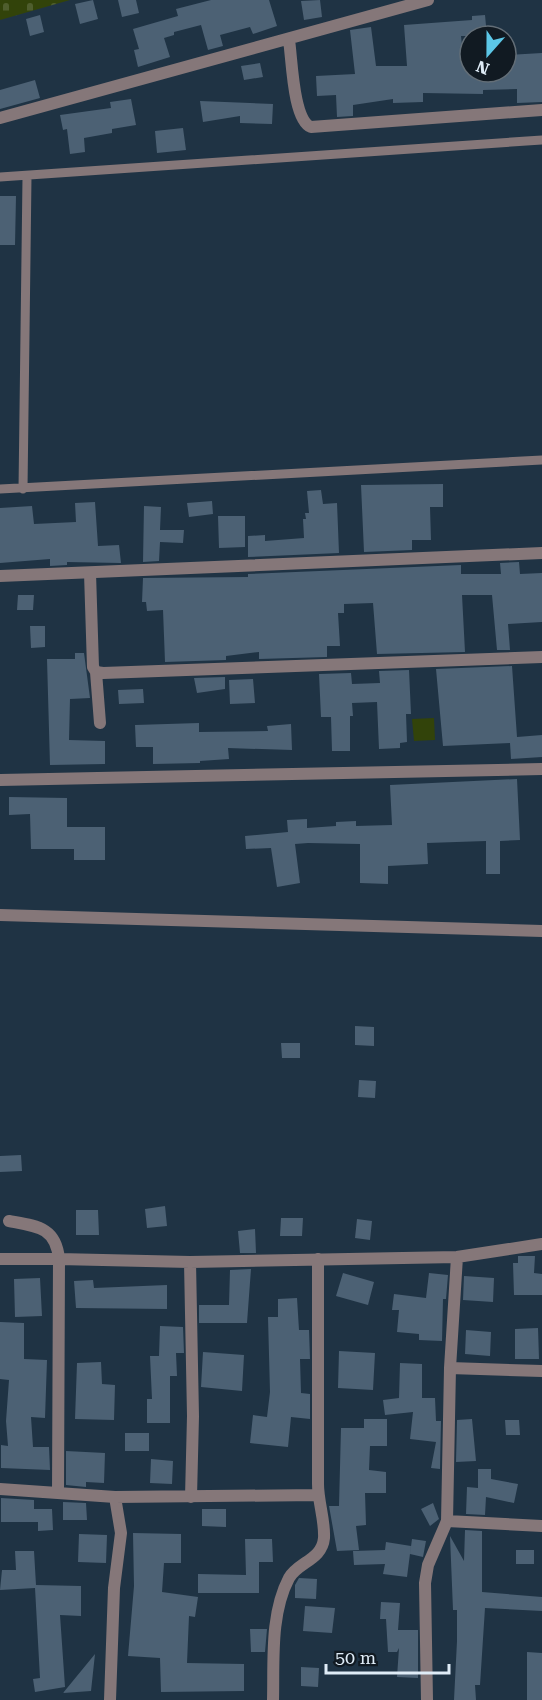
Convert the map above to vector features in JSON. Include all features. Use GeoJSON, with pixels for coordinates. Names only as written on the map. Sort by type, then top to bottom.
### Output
{"type":"FeatureCollection","features":[{"type":"Feature","properties":{"kind":"street"},"geometry":{"type":"LineString","coordinates":[[0,118],[428,0]]}},
{"type":"Feature","properties":{"kind":"street"},"geometry":{"type":"LineString","coordinates":[[289,40],[297,106],[303,121],[311,128],[542,110]]}},
{"type":"Feature","properties":{"kind":"street"},"geometry":{"type":"LineString","coordinates":[[0,576],[542,553]]}},
{"type":"Feature","properties":{"kind":"street"},"geometry":{"type":"LineString","coordinates":[[90,573],[93,667],[96,672],[100,723]]}},
{"type":"Feature","properties":{"kind":"street"},"geometry":{"type":"LineString","coordinates":[[96,672],[542,657]]}},
{"type":"Feature","properties":{"kind":"street"},"geometry":{"type":"LineString","coordinates":[[0,780],[542,769]]}},
{"type":"Feature","properties":{"kind":"street"},"geometry":{"type":"LineString","coordinates":[[0,915],[542,931]]}},
{"type":"Feature","properties":{"kind":"street"},"geometry":{"type":"LineString","coordinates":[[9,1221],[36,1226],[47,1231],[55,1239],[59,1259],[58,1493]]}},
{"type":"Feature","properties":{"kind":"street"},"geometry":{"type":"LineString","coordinates":[[0,1259],[190,1262],[457,1257],[542,1244]]}},
{"type":"Feature","properties":{"kind":"street"},"geometry":{"type":"LineString","coordinates":[[428,1700],[425,1583],[428,1565],[447,1521],[450,1368],[457,1257]]}},
{"type":"Feature","properties":{"kind":"street"},"geometry":{"type":"LineString","coordinates":[[273,1700],[275,1626],[287,1583],[291,1575],[315,1557],[322,1546],[323,1524],[318,1495],[318,1259]]}},
{"type":"Feature","properties":{"kind":"street"},"geometry":{"type":"LineString","coordinates":[[190,1262],[193,1416],[191,1497]]}},
{"type":"Feature","properties":{"kind":"street"},"geometry":{"type":"LineString","coordinates":[[450,1368],[542,1371]]}},
{"type":"Feature","properties":{"kind":"street"},"geometry":{"type":"LineString","coordinates":[[0,1489],[115,1497],[318,1495]]}},
{"type":"Feature","properties":{"kind":"street"},"geometry":{"type":"LineString","coordinates":[[110,1700],[114,1588],[121,1533],[115,1497]]}},
{"type":"Feature","properties":{"kind":"street"},"geometry":{"type":"LineString","coordinates":[[447,1521],[542,1526]]}},
{"type":"Feature","properties":{"kind":"lane"},"geometry":{"type":"LineString","coordinates":[[0,177],[27,177],[542,140]]}},
{"type":"Feature","properties":{"kind":"lane"},"geometry":{"type":"LineString","coordinates":[[23,489],[27,177]]}},
{"type":"Feature","properties":{"kind":"lane"},"geometry":{"type":"LineString","coordinates":[[0,489],[542,460]]}},
{"type":"Feature","properties":{"kind":"green space"},"geometry":{"type":"Polygon","coordinates":[[[0,0],[70,0],[0,20],[0,0]]]}},
{"type":"Feature","properties":{"kind":"green space"},"geometry":{"type":"Polygon","coordinates":[[[434,718],[435,740],[414,741],[412,719],[434,718]]]}},
{"type":"Feature","properties":{"kind":"building"},"geometry":{"type":"Polygon","coordinates":[[[93,0],[98,19],[80,24],[75,4],[93,0]]]}},
{"type":"Feature","properties":{"kind":"building"},"geometry":{"type":"Polygon","coordinates":[[[118,0],[136,0],[139,13],[122,17],[118,0]]]}},
{"type":"Feature","properties":{"kind":"building"},"geometry":{"type":"Polygon","coordinates":[[[211,0],[269,0],[277,26],[253,34],[250,27],[220,35],[223,46],[208,50],[201,25],[174,32],[174,35],[164,38],[170,57],[138,67],[134,50],[139,49],[133,29],[178,16],[176,9],[211,0]]]}},
{"type":"Feature","properties":{"kind":"building"},"geometry":{"type":"Polygon","coordinates":[[[320,0],[322,17],[304,20],[301,1],[320,0]]]}},
{"type":"Feature","properties":{"kind":"building"},"geometry":{"type":"Polygon","coordinates":[[[40,15],[44,32],[30,36],[26,19],[40,15]]]}},
{"type":"Feature","properties":{"kind":"building"},"geometry":{"type":"Polygon","coordinates":[[[485,15],[486,24],[458,24],[458,84],[518,84],[518,54],[542,53],[542,102],[517,103],[517,89],[483,90],[483,94],[423,93],[423,102],[393,103],[393,99],[353,105],[353,116],[337,117],[336,95],[317,96],[316,76],[355,74],[350,30],[371,27],[376,66],[407,66],[404,25],[472,20],[472,16],[485,15]]]}},
{"type":"Feature","properties":{"kind":"building"},"geometry":{"type":"Polygon","coordinates":[[[260,63],[263,77],[244,80],[241,66],[260,63]]]}},
{"type":"Feature","properties":{"kind":"building"},"geometry":{"type":"Polygon","coordinates":[[[35,80],[40,98],[0,109],[0,90],[35,80]]]}},
{"type":"Feature","properties":{"kind":"building"},"geometry":{"type":"Polygon","coordinates":[[[131,99],[136,125],[112,129],[112,133],[84,138],[85,152],[70,154],[67,129],[63,130],[60,115],[111,108],[110,102],[131,99]]]}},
{"type":"Feature","properties":{"kind":"building"},"geometry":{"type":"Polygon","coordinates":[[[200,101],[273,104],[272,124],[240,123],[240,116],[203,122],[200,101]]]}},
{"type":"Feature","properties":{"kind":"building"},"geometry":{"type":"Polygon","coordinates":[[[183,128],[186,150],[157,153],[155,131],[183,128]]]}},
{"type":"Feature","properties":{"kind":"building"},"geometry":{"type":"Polygon","coordinates":[[[0,196],[16,196],[15,245],[0,245],[0,196]]]}},
{"type":"Feature","properties":{"kind":"building"},"geometry":{"type":"Polygon","coordinates":[[[443,484],[443,507],[430,507],[431,540],[412,540],[412,550],[364,552],[361,485],[443,484]]]}},
{"type":"Feature","properties":{"kind":"building"},"geometry":{"type":"Polygon","coordinates":[[[321,490],[323,504],[337,503],[339,553],[248,557],[248,536],[265,535],[265,541],[304,538],[303,519],[306,519],[305,513],[309,513],[307,491],[321,490]]]}},
{"type":"Feature","properties":{"kind":"building"},"geometry":{"type":"Polygon","coordinates":[[[212,501],[213,514],[189,517],[187,503],[212,501]]]}},
{"type":"Feature","properties":{"kind":"building"},"geometry":{"type":"Polygon","coordinates":[[[95,502],[98,546],[119,545],[121,563],[67,562],[67,565],[50,566],[50,559],[0,563],[0,508],[32,506],[34,524],[76,522],[75,503],[95,502]]]}},
{"type":"Feature","properties":{"kind":"building"},"geometry":{"type":"Polygon","coordinates":[[[144,506],[161,507],[160,530],[184,530],[183,543],[160,542],[159,561],[143,562],[144,506]]]}},
{"type":"Feature","properties":{"kind":"building"},"geometry":{"type":"Polygon","coordinates":[[[218,516],[245,516],[245,547],[219,548],[218,516]]]}},
{"type":"Feature","properties":{"kind":"building"},"geometry":{"type":"Polygon","coordinates":[[[519,562],[520,574],[542,573],[542,622],[508,624],[510,650],[497,650],[492,595],[462,595],[465,652],[377,654],[373,603],[344,604],[344,613],[338,613],[340,646],[327,646],[327,657],[259,659],[259,652],[226,656],[226,660],[165,662],[163,610],[147,611],[146,602],[142,602],[143,578],[248,577],[248,574],[461,565],[461,574],[501,574],[500,563],[519,562]]]}},
{"type":"Feature","properties":{"kind":"building"},"geometry":{"type":"Polygon","coordinates":[[[18,595],[34,595],[33,610],[17,610],[18,595]]]}},
{"type":"Feature","properties":{"kind":"building"},"geometry":{"type":"Polygon","coordinates":[[[30,626],[45,626],[45,647],[31,648],[30,626]]]}},
{"type":"Feature","properties":{"kind":"building"},"geometry":{"type":"Polygon","coordinates":[[[75,653],[84,653],[90,698],[70,699],[69,740],[105,741],[105,764],[50,765],[47,659],[75,659],[75,653]]]}},
{"type":"Feature","properties":{"kind":"building"},"geometry":{"type":"Polygon","coordinates":[[[512,666],[517,737],[542,735],[542,757],[511,759],[510,743],[443,746],[436,669],[512,666]]]}},
{"type":"Feature","properties":{"kind":"building"},"geometry":{"type":"Polygon","coordinates":[[[409,670],[411,714],[406,714],[407,742],[400,743],[400,748],[379,749],[377,702],[352,703],[350,751],[332,751],[331,717],[321,717],[319,674],[351,673],[352,684],[380,683],[379,671],[409,670]]]}},
{"type":"Feature","properties":{"kind":"building"},"geometry":{"type":"Polygon","coordinates":[[[225,677],[225,689],[197,693],[194,678],[225,677]]]}},
{"type":"Feature","properties":{"kind":"building"},"geometry":{"type":"Polygon","coordinates":[[[253,679],[255,703],[230,704],[229,680],[253,679]]]}},
{"type":"Feature","properties":{"kind":"building"},"geometry":{"type":"Polygon","coordinates":[[[143,689],[144,703],[119,704],[118,690],[143,689]]]}},
{"type":"Feature","properties":{"kind":"building"},"geometry":{"type":"Polygon","coordinates":[[[199,723],[199,732],[268,731],[267,726],[291,724],[292,750],[228,748],[229,759],[200,761],[200,763],[153,764],[153,747],[136,747],[135,725],[199,723]]]}},
{"type":"Feature","properties":{"kind":"building"},"geometry":{"type":"Polygon","coordinates":[[[517,779],[520,840],[500,841],[500,874],[486,874],[486,841],[427,843],[428,864],[388,866],[388,884],[360,883],[360,844],[308,843],[295,844],[300,883],[277,887],[271,848],[246,849],[245,836],[288,832],[287,820],[307,819],[307,828],[336,826],[336,822],[356,821],[356,826],[392,825],[390,785],[517,779]]]}},
{"type":"Feature","properties":{"kind":"building"},"geometry":{"type":"Polygon","coordinates":[[[9,797],[67,798],[67,827],[105,827],[105,860],[74,860],[74,849],[31,849],[30,814],[9,815],[9,797]]]}},
{"type":"Feature","properties":{"kind":"building"},"geometry":{"type":"Polygon","coordinates":[[[355,1026],[374,1027],[374,1046],[355,1045],[355,1026]]]}},
{"type":"Feature","properties":{"kind":"building"},"geometry":{"type":"Polygon","coordinates":[[[281,1043],[300,1043],[300,1058],[282,1058],[281,1043]]]}},
{"type":"Feature","properties":{"kind":"building"},"geometry":{"type":"Polygon","coordinates":[[[359,1080],[376,1081],[375,1098],[358,1097],[359,1080]]]}},
{"type":"Feature","properties":{"kind":"building"},"geometry":{"type":"Polygon","coordinates":[[[21,1155],[22,1171],[0,1172],[0,1156],[21,1155]]]}},
{"type":"Feature","properties":{"kind":"building"},"geometry":{"type":"Polygon","coordinates":[[[165,1206],[167,1226],[147,1228],[145,1209],[165,1206]]]}},
{"type":"Feature","properties":{"kind":"building"},"geometry":{"type":"Polygon","coordinates":[[[76,1210],[98,1210],[99,1235],[76,1235],[76,1210]]]}},
{"type":"Feature","properties":{"kind":"building"},"geometry":{"type":"Polygon","coordinates":[[[281,1218],[303,1218],[302,1236],[280,1236],[281,1218]]]}},
{"type":"Feature","properties":{"kind":"building"},"geometry":{"type":"Polygon","coordinates":[[[357,1219],[372,1221],[370,1240],[355,1238],[357,1219]]]}},
{"type":"Feature","properties":{"kind":"building"},"geometry":{"type":"Polygon","coordinates":[[[255,1229],[256,1253],[240,1253],[238,1231],[255,1229]]]}},
{"type":"Feature","properties":{"kind":"building"},"geometry":{"type":"Polygon","coordinates":[[[518,1256],[535,1256],[534,1273],[542,1274],[542,1295],[514,1295],[513,1263],[518,1263],[518,1256]]]}},
{"type":"Feature","properties":{"kind":"building"},"geometry":{"type":"Polygon","coordinates":[[[251,1269],[247,1323],[199,1323],[199,1305],[229,1305],[230,1270],[251,1269]]]}},
{"type":"Feature","properties":{"kind":"building"},"geometry":{"type":"Polygon","coordinates":[[[343,1273],[374,1282],[368,1305],[336,1296],[343,1273]]]}},
{"type":"Feature","properties":{"kind":"building"},"geometry":{"type":"Polygon","coordinates":[[[429,1273],[448,1275],[446,1299],[443,1299],[442,1341],[419,1340],[419,1334],[397,1332],[399,1310],[392,1310],[394,1294],[426,1298],[429,1273]]]}},
{"type":"Feature","properties":{"kind":"building"},"geometry":{"type":"Polygon","coordinates":[[[464,1276],[494,1278],[493,1302],[463,1300],[464,1276]]]}},
{"type":"Feature","properties":{"kind":"building"},"geometry":{"type":"Polygon","coordinates":[[[40,1278],[42,1316],[15,1317],[14,1279],[40,1278]]]}},
{"type":"Feature","properties":{"kind":"building"},"geometry":{"type":"Polygon","coordinates":[[[93,1280],[94,1288],[167,1285],[167,1309],[76,1308],[74,1281],[93,1280]]]}},
{"type":"Feature","properties":{"kind":"building"},"geometry":{"type":"Polygon","coordinates":[[[297,1298],[299,1330],[309,1330],[310,1359],[300,1359],[301,1393],[310,1394],[310,1419],[291,1417],[288,1447],[250,1443],[253,1415],[267,1417],[270,1392],[268,1317],[278,1317],[278,1299],[297,1298]]]}},
{"type":"Feature","properties":{"kind":"building"},"geometry":{"type":"Polygon","coordinates":[[[0,1322],[24,1323],[24,1359],[47,1360],[45,1418],[31,1417],[33,1447],[49,1447],[50,1470],[1,1468],[1,1445],[8,1446],[6,1421],[9,1380],[0,1379],[0,1322]]]}},
{"type":"Feature","properties":{"kind":"building"},"geometry":{"type":"Polygon","coordinates":[[[160,1326],[183,1327],[184,1353],[176,1353],[177,1376],[170,1376],[170,1423],[147,1423],[147,1399],[152,1399],[150,1356],[159,1356],[160,1326]]]}},
{"type":"Feature","properties":{"kind":"building"},"geometry":{"type":"Polygon","coordinates":[[[538,1328],[539,1359],[515,1359],[515,1329],[538,1328]]]}},
{"type":"Feature","properties":{"kind":"building"},"geometry":{"type":"Polygon","coordinates":[[[466,1330],[491,1332],[490,1356],[465,1354],[466,1330]]]}},
{"type":"Feature","properties":{"kind":"building"},"geometry":{"type":"Polygon","coordinates":[[[339,1351],[375,1353],[373,1390],[338,1388],[339,1351]]]}},
{"type":"Feature","properties":{"kind":"building"},"geometry":{"type":"Polygon","coordinates":[[[203,1352],[244,1355],[242,1391],[201,1387],[203,1352]]]}},
{"type":"Feature","properties":{"kind":"building"},"geometry":{"type":"Polygon","coordinates":[[[101,1362],[102,1384],[115,1385],[114,1420],[75,1419],[77,1363],[101,1362]]]}},
{"type":"Feature","properties":{"kind":"building"},"geometry":{"type":"Polygon","coordinates":[[[400,1363],[422,1364],[422,1398],[435,1398],[436,1421],[441,1421],[440,1469],[431,1468],[436,1442],[410,1439],[413,1412],[385,1415],[383,1400],[399,1398],[400,1363]]]}},
{"type":"Feature","properties":{"kind":"building"},"geometry":{"type":"Polygon","coordinates":[[[364,1419],[387,1419],[387,1446],[370,1446],[369,1470],[386,1472],[386,1493],[365,1493],[366,1525],[356,1526],[359,1550],[337,1551],[329,1506],[339,1506],[341,1428],[364,1428],[364,1419]]]}},
{"type":"Feature","properties":{"kind":"building"},"geometry":{"type":"Polygon","coordinates":[[[472,1419],[476,1461],[456,1462],[457,1420],[472,1419]]]}},
{"type":"Feature","properties":{"kind":"building"},"geometry":{"type":"Polygon","coordinates":[[[505,1420],[519,1420],[520,1435],[506,1435],[505,1420]]]}},
{"type":"Feature","properties":{"kind":"building"},"geometry":{"type":"Polygon","coordinates":[[[125,1433],[149,1433],[149,1451],[125,1451],[125,1433]]]}},
{"type":"Feature","properties":{"kind":"building"},"geometry":{"type":"Polygon","coordinates":[[[66,1451],[105,1453],[104,1483],[86,1482],[86,1487],[66,1485],[66,1451]]]}},
{"type":"Feature","properties":{"kind":"building"},"geometry":{"type":"Polygon","coordinates":[[[151,1459],[173,1461],[172,1484],[150,1483],[151,1459]]]}},
{"type":"Feature","properties":{"kind":"building"},"geometry":{"type":"Polygon","coordinates":[[[478,1469],[491,1469],[491,1479],[518,1484],[514,1503],[486,1497],[485,1515],[466,1514],[467,1487],[478,1488],[478,1469]]]}},
{"type":"Feature","properties":{"kind":"building"},"geometry":{"type":"Polygon","coordinates":[[[1,1498],[34,1500],[34,1509],[52,1509],[53,1530],[38,1531],[38,1522],[1,1522],[1,1498]]]}},
{"type":"Feature","properties":{"kind":"building"},"geometry":{"type":"Polygon","coordinates":[[[63,1502],[86,1503],[87,1520],[63,1520],[63,1502]]]}},
{"type":"Feature","properties":{"kind":"building"},"geometry":{"type":"Polygon","coordinates":[[[433,1503],[439,1519],[430,1526],[421,1509],[433,1503]]]}},
{"type":"Feature","properties":{"kind":"building"},"geometry":{"type":"Polygon","coordinates":[[[202,1509],[226,1509],[226,1527],[202,1526],[202,1509]]]}},
{"type":"Feature","properties":{"kind":"building"},"geometry":{"type":"Polygon","coordinates":[[[465,1530],[482,1531],[482,1592],[542,1597],[542,1611],[485,1608],[480,1685],[475,1685],[476,1700],[454,1700],[457,1610],[453,1610],[450,1536],[464,1561],[465,1530]]]}},
{"type":"Feature","properties":{"kind":"building"},"geometry":{"type":"Polygon","coordinates":[[[133,1533],[181,1534],[181,1563],[164,1563],[162,1592],[198,1597],[195,1617],[189,1616],[187,1663],[244,1664],[244,1691],[161,1692],[160,1658],[128,1656],[134,1586],[133,1533]]]}},
{"type":"Feature","properties":{"kind":"building"},"geometry":{"type":"Polygon","coordinates":[[[79,1534],[107,1535],[106,1563],[78,1562],[79,1534]]]}},
{"type":"Feature","properties":{"kind":"building"},"geometry":{"type":"Polygon","coordinates":[[[245,1539],[272,1539],[273,1562],[259,1562],[259,1593],[198,1593],[198,1574],[246,1575],[245,1539]]]}},
{"type":"Feature","properties":{"kind":"building"},"geometry":{"type":"Polygon","coordinates":[[[412,1539],[426,1541],[423,1557],[410,1554],[412,1539]]]}},
{"type":"Feature","properties":{"kind":"building"},"geometry":{"type":"Polygon","coordinates":[[[386,1542],[411,1546],[407,1577],[383,1574],[385,1564],[354,1565],[353,1551],[385,1550],[386,1542]]]}},
{"type":"Feature","properties":{"kind":"building"},"geometry":{"type":"Polygon","coordinates":[[[516,1550],[534,1550],[534,1564],[516,1564],[516,1550]]]}},
{"type":"Feature","properties":{"kind":"building"},"geometry":{"type":"Polygon","coordinates":[[[15,1551],[34,1551],[36,1585],[81,1586],[81,1616],[60,1615],[65,1687],[35,1692],[33,1679],[40,1678],[35,1588],[0,1590],[2,1570],[16,1570],[15,1551]]]}},
{"type":"Feature","properties":{"kind":"building"},"geometry":{"type":"Polygon","coordinates":[[[299,1578],[317,1579],[316,1599],[295,1598],[295,1585],[299,1578]]]}},
{"type":"Feature","properties":{"kind":"building"},"geometry":{"type":"Polygon","coordinates":[[[381,1602],[400,1603],[398,1630],[418,1630],[418,1678],[397,1677],[399,1648],[397,1652],[388,1652],[386,1619],[380,1619],[381,1602]]]}},
{"type":"Feature","properties":{"kind":"building"},"geometry":{"type":"Polygon","coordinates":[[[305,1606],[335,1608],[332,1633],[303,1631],[305,1606]]]}},
{"type":"Feature","properties":{"kind":"building"},"geometry":{"type":"Polygon","coordinates":[[[250,1629],[267,1629],[265,1652],[251,1652],[250,1629]]]}},
{"type":"Feature","properties":{"kind":"building"},"geometry":{"type":"Polygon","coordinates":[[[527,1652],[542,1653],[542,1700],[527,1700],[527,1652]]]}},
{"type":"Feature","properties":{"kind":"building"},"geometry":{"type":"Polygon","coordinates":[[[95,1654],[91,1691],[63,1693],[95,1654]]]}},
{"type":"Feature","properties":{"kind":"building"},"geometry":{"type":"Polygon","coordinates":[[[301,1667],[319,1668],[318,1687],[301,1686],[301,1667]]]}}]}
